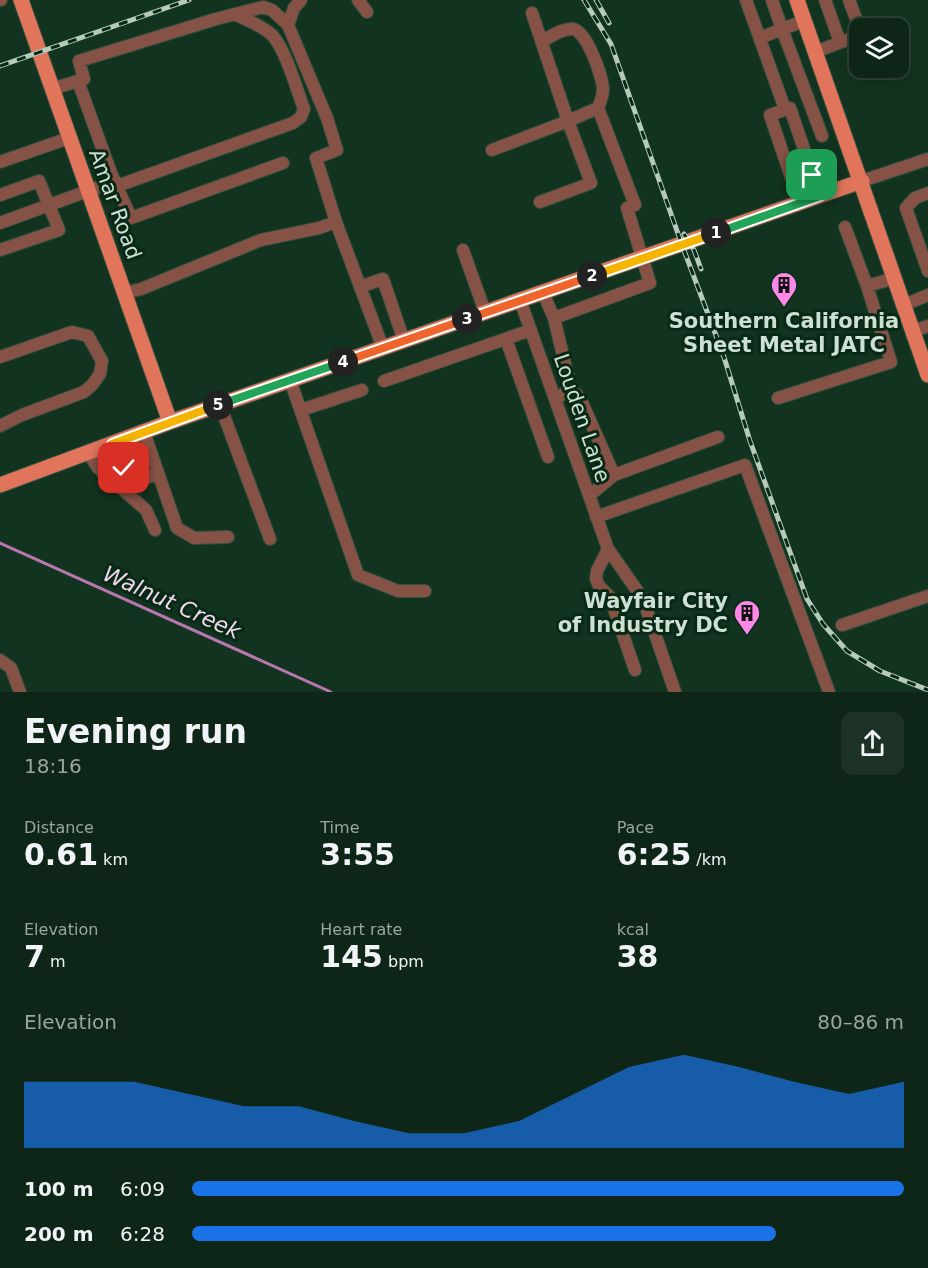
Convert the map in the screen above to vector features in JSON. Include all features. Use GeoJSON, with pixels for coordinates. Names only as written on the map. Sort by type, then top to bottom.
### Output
{"type":"FeatureCollection","features":[{"type":"Feature","properties":{"kind":"main road","name":"Amar Road"},"geometry":{"type":"LineString","coordinates":[[21,0],[170,422]]}},
{"type":"Feature","properties":{"kind":"main road"},"geometry":{"type":"LineString","coordinates":[[797,0],[928,375]]}},
{"type":"Feature","properties":{"kind":"main road"},"geometry":{"type":"LineString","coordinates":[[0,485],[170,422],[862,181]]}},
{"type":"Feature","properties":{"kind":"street"},"geometry":{"type":"LineString","coordinates":[[288,25],[294,8],[301,0]]}},
{"type":"Feature","properties":{"kind":"street"},"geometry":{"type":"LineString","coordinates":[[358,0],[367,12]]}},
{"type":"Feature","properties":{"kind":"street"},"geometry":{"type":"LineString","coordinates":[[746,0],[785,109]]}},
{"type":"Feature","properties":{"kind":"street"},"geometry":{"type":"LineString","coordinates":[[772,0],[822,136]]}},
{"type":"Feature","properties":{"kind":"street"},"geometry":{"type":"LineString","coordinates":[[825,0],[840,42]]}},
{"type":"Feature","properties":{"kind":"street"},"geometry":{"type":"LineString","coordinates":[[849,0],[856,18]]}},
{"type":"Feature","properties":{"kind":"street"},"geometry":{"type":"LineString","coordinates":[[52,89],[84,79],[79,62],[263,6],[272,10],[288,25],[327,118],[337,150],[316,158],[336,222],[362,286],[383,348]]}},
{"type":"Feature","properties":{"kind":"street"},"geometry":{"type":"LineString","coordinates":[[532,13],[591,183],[540,202]]}},
{"type":"Feature","properties":{"kind":"street"},"geometry":{"type":"LineString","coordinates":[[0,223],[87,190],[116,184],[293,123],[301,117],[304,109],[279,44],[272,35],[259,26],[234,14]]}},
{"type":"Feature","properties":{"kind":"street"},"geometry":{"type":"LineString","coordinates":[[760,38],[804,21]]}},
{"type":"Feature","properties":{"kind":"street"},"geometry":{"type":"LineString","coordinates":[[543,41],[574,29],[582,33],[596,62],[603,91],[598,108],[634,205],[627,208],[650,283],[554,318]]}},
{"type":"Feature","properties":{"kind":"street"},"geometry":{"type":"LineString","coordinates":[[815,52],[849,38]]}},
{"type":"Feature","properties":{"kind":"street"},"geometry":{"type":"LineString","coordinates":[[78,81],[131,218],[283,162]]}},
{"type":"Feature","properties":{"kind":"street"},"geometry":{"type":"LineString","coordinates":[[492,150],[598,108]]}},
{"type":"Feature","properties":{"kind":"street"},"geometry":{"type":"LineString","coordinates":[[810,170],[791,177],[770,115],[790,108],[820,196]]}},
{"type":"Feature","properties":{"kind":"street"},"geometry":{"type":"LineString","coordinates":[[0,162],[69,138]]}},
{"type":"Feature","properties":{"kind":"street"},"geometry":{"type":"LineString","coordinates":[[862,181],[928,159]]}},
{"type":"Feature","properties":{"kind":"street"},"geometry":{"type":"LineString","coordinates":[[0,195],[39,181],[58,231],[0,250]]}},
{"type":"Feature","properties":{"kind":"street"},"geometry":{"type":"LineString","coordinates":[[928,194],[915,198],[906,208],[928,271]]}},
{"type":"Feature","properties":{"kind":"street"},"geometry":{"type":"LineString","coordinates":[[124,293],[141,289],[261,240],[319,228],[336,222]]}},
{"type":"Feature","properties":{"kind":"street"},"geometry":{"type":"LineString","coordinates":[[778,398],[891,362],[845,227]]}},
{"type":"Feature","properties":{"kind":"street"},"geometry":{"type":"LineString","coordinates":[[464,250],[485,312]]}},
{"type":"Feature","properties":{"kind":"street"},"geometry":{"type":"LineString","coordinates":[[867,286],[895,278]]}},
{"type":"Feature","properties":{"kind":"street"},"geometry":{"type":"LineString","coordinates":[[362,286],[383,279],[404,340]]}},
{"type":"Feature","properties":{"kind":"street"},"geometry":{"type":"LineString","coordinates":[[543,292],[554,318],[571,389],[580,398],[614,475]]}},
{"type":"Feature","properties":{"kind":"street"},"geometry":{"type":"LineString","coordinates":[[904,305],[928,295]]}},
{"type":"Feature","properties":{"kind":"street","name":"Louden Lane"},"geometry":{"type":"LineString","coordinates":[[520,300],[608,549],[643,599],[675,692]]}},
{"type":"Feature","properties":{"kind":"street"},"geometry":{"type":"LineString","coordinates":[[375,324],[396,317]]}},
{"type":"Feature","properties":{"kind":"street"},"geometry":{"type":"LineString","coordinates":[[913,331],[928,326]]}},
{"type":"Feature","properties":{"kind":"street"},"geometry":{"type":"LineString","coordinates":[[384,381],[531,330]]}},
{"type":"Feature","properties":{"kind":"street"},"geometry":{"type":"LineString","coordinates":[[0,357],[72,332],[88,336],[102,361],[100,374],[84,392],[22,415],[0,426]]}},
{"type":"Feature","properties":{"kind":"street"},"geometry":{"type":"LineString","coordinates":[[506,339],[548,457]]}},
{"type":"Feature","properties":{"kind":"street"},"geometry":{"type":"LineString","coordinates":[[290,380],[358,575],[398,591],[425,591]]}},
{"type":"Feature","properties":{"kind":"street"},"geometry":{"type":"LineString","coordinates":[[555,399],[571,389]]}},
{"type":"Feature","properties":{"kind":"street"},"geometry":{"type":"LineString","coordinates":[[301,410],[362,390]]}},
{"type":"Feature","properties":{"kind":"street"},"geometry":{"type":"LineString","coordinates":[[220,405],[270,539]]}},
{"type":"Feature","properties":{"kind":"street"},"geometry":{"type":"LineString","coordinates":[[144,432],[177,528],[194,538],[228,537]]}},
{"type":"Feature","properties":{"kind":"street"},"geometry":{"type":"LineString","coordinates":[[589,496],[614,475],[718,437]]}},
{"type":"Feature","properties":{"kind":"street"},"geometry":{"type":"LineString","coordinates":[[112,444],[119,460],[136,477],[147,478],[158,474]]}},
{"type":"Feature","properties":{"kind":"street"},"geometry":{"type":"LineString","coordinates":[[88,453],[98,468],[146,510],[155,530]]}},
{"type":"Feature","properties":{"kind":"street"},"geometry":{"type":"LineString","coordinates":[[596,517],[745,465],[829,692]]}},
{"type":"Feature","properties":{"kind":"street"},"geometry":{"type":"LineString","coordinates":[[608,549],[600,564],[596,579],[599,586],[610,597],[636,670]]}},
{"type":"Feature","properties":{"kind":"street"},"geometry":{"type":"LineString","coordinates":[[842,625],[924,597]]}},
{"type":"Feature","properties":{"kind":"street"},"geometry":{"type":"LineString","coordinates":[[0,660],[11,668],[20,692]]}},
{"type":"Feature","properties":{"kind":"waterway","name":"Walnut Creek"},"geometry":{"type":"LineString","coordinates":[[0,543],[331,692]]}},
{"type":"Feature","properties":{"kind":"railway"},"geometry":{"type":"LineString","coordinates":[[0,66],[189,0]]}},
{"type":"Feature","properties":{"kind":"railway"},"geometry":{"type":"LineString","coordinates":[[584,0],[611,44],[723,354],[750,441],[807,599],[823,624],[847,651],[880,671],[928,690]]}},
{"type":"Feature","properties":{"kind":"railway"},"geometry":{"type":"LineString","coordinates":[[596,0],[609,23]]}},
{"type":"Feature","properties":{"kind":"railway"},"geometry":{"type":"LineString","coordinates":[[684,234],[694,250],[701,269]]}},
{"type":"Feature","properties":{"kind":"place","name":"Southern California Sheet Metal JATC"},"geometry":{"type":"Point","coordinates":[784,308]}},
{"type":"Feature","properties":{"kind":"place","name":"Wayfair City of Industry DC"},"geometry":{"type":"Point","coordinates":[747,636]}},
{"type":"Feature","properties":{"kind":"route"},"geometry":{"type":"LineString","coordinates":[[124,468],[112,444],[820,196],[812,175]]}}]}
